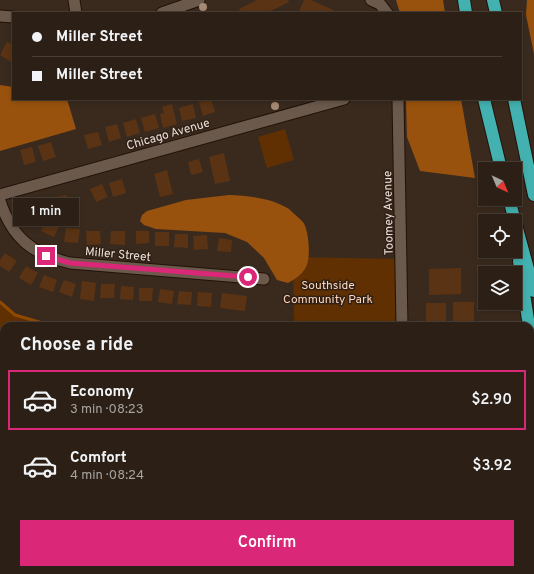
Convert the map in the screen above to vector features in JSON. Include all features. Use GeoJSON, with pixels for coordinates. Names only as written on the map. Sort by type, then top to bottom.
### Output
{"type":"FeatureCollection","features":[{"type":"Feature","properties":{"kind":"highway"},"geometry":{"type":"LineString","coordinates":[[464,0],[466,12]]}},
{"type":"Feature","properties":{"kind":"highway"},"geometry":{"type":"LineString","coordinates":[[493,0],[496,12]]}},
{"type":"Feature","properties":{"kind":"highway"},"geometry":{"type":"LineString","coordinates":[[484,100],[499,162]]}},
{"type":"Feature","properties":{"kind":"highway"},"geometry":{"type":"LineString","coordinates":[[514,100],[534,194]]}},
{"type":"Feature","properties":{"kind":"highway"},"geometry":{"type":"LineString","coordinates":[[511,206],[534,291]]}},
{"type":"Feature","properties":{"kind":"highway"},"geometry":{"type":"LineString","coordinates":[[519,258],[529,322]]}},
{"type":"Feature","properties":{"kind":"street"},"geometry":{"type":"LineString","coordinates":[[74,0],[76,12]]}},
{"type":"Feature","properties":{"kind":"street"},"geometry":{"type":"LineString","coordinates":[[165,12],[199,0]]}},
{"type":"Feature","properties":{"kind":"street"},"geometry":{"type":"LineString","coordinates":[[371,0],[380,4],[386,12]]}},
{"type":"Feature","properties":{"kind":"street"},"geometry":{"type":"LineString","coordinates":[[0,16],[12,17]]}},
{"type":"Feature","properties":{"kind":"street","name":"Chicago Avenue"},"geometry":{"type":"LineString","coordinates":[[0,195],[340,100]]}},
{"type":"Feature","properties":{"kind":"street","name":"Toomey Avenue"},"geometry":{"type":"LineString","coordinates":[[398,100],[402,322]]}},
{"type":"Feature","properties":{"kind":"street","name":"Miller Street"},"geometry":{"type":"LineString","coordinates":[[0,201],[8,222],[20,238],[35,250],[54,259],[70,263],[264,279]]}},
{"type":"Feature","properties":{"kind":"green space"},"geometry":{"type":"Polygon","coordinates":[[[285,129],[294,160],[267,168],[258,137],[285,129]]]}},
{"type":"Feature","properties":{"kind":"green space","name":"Southside Community Park"},"geometry":{"type":"Polygon","coordinates":[[[293,257],[401,259],[402,322],[294,322],[293,257]]]}},
{"type":"Feature","properties":{"kind":"green space"},"geometry":{"type":"Polygon","coordinates":[[[0,302],[15,315],[39,322],[0,322],[0,302]]]}},
{"type":"Feature","properties":{"kind":"shaded area"},"geometry":{"type":"Polygon","coordinates":[[[396,0],[443,0],[445,12],[400,12],[396,0]]]}},
{"type":"Feature","properties":{"kind":"shaded area"},"geometry":{"type":"Polygon","coordinates":[[[527,0],[534,0],[534,54],[526,15],[527,0]]]}},
{"type":"Feature","properties":{"kind":"shaded area"},"geometry":{"type":"Polygon","coordinates":[[[0,85],[12,87],[12,100],[67,100],[76,129],[0,151],[0,85]]]}},
{"type":"Feature","properties":{"kind":"shaded area"},"geometry":{"type":"Polygon","coordinates":[[[406,100],[461,100],[475,178],[420,171],[407,137],[406,100]]]}},
{"type":"Feature","properties":{"kind":"shaded area"},"geometry":{"type":"Polygon","coordinates":[[[229,195],[252,197],[275,202],[289,209],[303,222],[307,231],[309,251],[308,263],[300,275],[288,283],[277,280],[264,258],[247,242],[225,233],[156,229],[144,225],[140,221],[142,215],[147,211],[186,200],[229,195]]]}},
{"type":"Feature","properties":{"kind":"building"},"geometry":{"type":"Polygon","coordinates":[[[257,0],[288,0],[289,2],[269,12],[240,12],[239,9],[257,0]]]}},
{"type":"Feature","properties":{"kind":"building"},"geometry":{"type":"Polygon","coordinates":[[[304,0],[311,0],[338,12],[302,12],[299,11],[304,0]]]}},
{"type":"Feature","properties":{"kind":"building"},"geometry":{"type":"Polygon","coordinates":[[[7,42],[12,44],[12,62],[0,55],[7,42]]]}},
{"type":"Feature","properties":{"kind":"building"},"geometry":{"type":"Polygon","coordinates":[[[211,100],[215,112],[203,116],[199,102],[211,100]]]}},
{"type":"Feature","properties":{"kind":"building"},"geometry":{"type":"Polygon","coordinates":[[[172,104],[177,124],[163,128],[160,114],[164,113],[162,107],[172,104]]]}},
{"type":"Feature","properties":{"kind":"building"},"geometry":{"type":"Polygon","coordinates":[[[193,104],[196,118],[182,121],[179,108],[193,104]]]}},
{"type":"Feature","properties":{"kind":"building"},"geometry":{"type":"Polygon","coordinates":[[[155,114],[159,128],[145,132],[141,118],[155,114]]]}},
{"type":"Feature","properties":{"kind":"building"},"geometry":{"type":"Polygon","coordinates":[[[136,119],[140,133],[127,137],[123,123],[136,119]]]}},
{"type":"Feature","properties":{"kind":"building"},"geometry":{"type":"Polygon","coordinates":[[[117,124],[121,138],[109,142],[105,127],[117,124]]]}},
{"type":"Feature","properties":{"kind":"building"},"geometry":{"type":"Polygon","coordinates":[[[98,132],[102,145],[88,149],[84,135],[98,132]]]}},
{"type":"Feature","properties":{"kind":"building"},"geometry":{"type":"Polygon","coordinates":[[[51,142],[56,157],[43,161],[38,146],[51,142]]]}},
{"type":"Feature","properties":{"kind":"building"},"geometry":{"type":"Polygon","coordinates":[[[32,147],[36,162],[24,165],[20,150],[32,147]]]}},
{"type":"Feature","properties":{"kind":"building"},"geometry":{"type":"Polygon","coordinates":[[[224,153],[230,181],[215,184],[209,157],[224,153]]]}},
{"type":"Feature","properties":{"kind":"building"},"geometry":{"type":"Polygon","coordinates":[[[199,159],[203,172],[191,175],[188,162],[199,159]]]}},
{"type":"Feature","properties":{"kind":"building"},"geometry":{"type":"Polygon","coordinates":[[[167,170],[173,194],[160,197],[154,174],[167,170]]]}},
{"type":"Feature","properties":{"kind":"building"},"geometry":{"type":"Polygon","coordinates":[[[122,179],[126,193],[113,197],[109,183],[122,179]]]}},
{"type":"Feature","properties":{"kind":"building"},"geometry":{"type":"Polygon","coordinates":[[[102,184],[108,197],[96,202],[90,189],[102,184]]]}},
{"type":"Feature","properties":{"kind":"building"},"geometry":{"type":"Polygon","coordinates":[[[66,195],[69,208],[56,211],[53,198],[66,195]]]}},
{"type":"Feature","properties":{"kind":"building"},"geometry":{"type":"Polygon","coordinates":[[[47,218],[60,224],[54,237],[41,231],[47,218]]]}},
{"type":"Feature","properties":{"kind":"building"},"geometry":{"type":"Polygon","coordinates":[[[66,228],[80,229],[78,243],[64,242],[66,228]]]}},
{"type":"Feature","properties":{"kind":"building"},"geometry":{"type":"Polygon","coordinates":[[[86,231],[100,231],[101,244],[87,245],[86,231]]]}},
{"type":"Feature","properties":{"kind":"building"},"geometry":{"type":"Polygon","coordinates":[[[111,231],[125,231],[125,245],[110,244],[111,231]]]}},
{"type":"Feature","properties":{"kind":"building"},"geometry":{"type":"Polygon","coordinates":[[[136,231],[149,231],[149,243],[136,244],[136,231]]]}},
{"type":"Feature","properties":{"kind":"building"},"geometry":{"type":"Polygon","coordinates":[[[155,232],[169,232],[169,246],[155,246],[155,232]]]}},
{"type":"Feature","properties":{"kind":"building"},"geometry":{"type":"Polygon","coordinates":[[[175,234],[188,234],[188,248],[174,247],[175,234]]]}},
{"type":"Feature","properties":{"kind":"building"},"geometry":{"type":"Polygon","coordinates":[[[207,235],[208,249],[194,250],[193,236],[207,235]]]}},
{"type":"Feature","properties":{"kind":"building"},"geometry":{"type":"Polygon","coordinates":[[[219,238],[232,240],[231,252],[217,251],[219,238]]]}},
{"type":"Feature","properties":{"kind":"building"},"geometry":{"type":"Polygon","coordinates":[[[5,253],[17,261],[9,272],[0,266],[0,260],[5,253]]]}},
{"type":"Feature","properties":{"kind":"building"},"geometry":{"type":"Polygon","coordinates":[[[26,266],[38,273],[31,285],[19,278],[26,266]]]}},
{"type":"Feature","properties":{"kind":"building"},"geometry":{"type":"Polygon","coordinates":[[[461,268],[461,294],[429,295],[429,269],[461,268]]]}},
{"type":"Feature","properties":{"kind":"building"},"geometry":{"type":"Polygon","coordinates":[[[44,275],[57,280],[53,292],[39,287],[44,275]]]}},
{"type":"Feature","properties":{"kind":"building"},"geometry":{"type":"Polygon","coordinates":[[[64,280],[76,284],[72,297],[59,292],[64,280]]]}},
{"type":"Feature","properties":{"kind":"building"},"geometry":{"type":"Polygon","coordinates":[[[82,281],[96,283],[94,301],[80,299],[82,281]]]}},
{"type":"Feature","properties":{"kind":"building"},"geometry":{"type":"Polygon","coordinates":[[[101,284],[115,284],[114,298],[100,298],[101,284]]]}},
{"type":"Feature","properties":{"kind":"building"},"geometry":{"type":"Polygon","coordinates":[[[121,286],[134,287],[133,300],[120,299],[121,286]]]}},
{"type":"Feature","properties":{"kind":"building"},"geometry":{"type":"Polygon","coordinates":[[[139,288],[153,288],[152,301],[139,301],[139,288]]]}},
{"type":"Feature","properties":{"kind":"building"},"geometry":{"type":"Polygon","coordinates":[[[160,289],[174,291],[172,304],[158,302],[160,289]]]}},
{"type":"Feature","properties":{"kind":"building"},"geometry":{"type":"Polygon","coordinates":[[[179,291],[192,292],[191,305],[177,304],[179,291]]]}},
{"type":"Feature","properties":{"kind":"building"},"geometry":{"type":"Polygon","coordinates":[[[198,292],[212,293],[211,307],[197,306],[198,292]]]}},
{"type":"Feature","properties":{"kind":"building"},"geometry":{"type":"Polygon","coordinates":[[[222,293],[247,296],[245,311],[220,308],[222,293]]]}},
{"type":"Feature","properties":{"kind":"building"},"geometry":{"type":"Polygon","coordinates":[[[453,302],[474,302],[474,322],[453,322],[453,302]]]}},
{"type":"Feature","properties":{"kind":"building"},"geometry":{"type":"Polygon","coordinates":[[[426,303],[446,303],[446,322],[426,322],[426,303]]]}},
{"type":"Feature","properties":{"kind":"waterway"},"geometry":{"type":"LineString","coordinates":[[0,302],[15,315],[39,322]]}},
{"type":"Feature","properties":{"kind":"route"},"geometry":{"type":"LineString","coordinates":[[46,256],[70,263],[248,277]]}}]}
